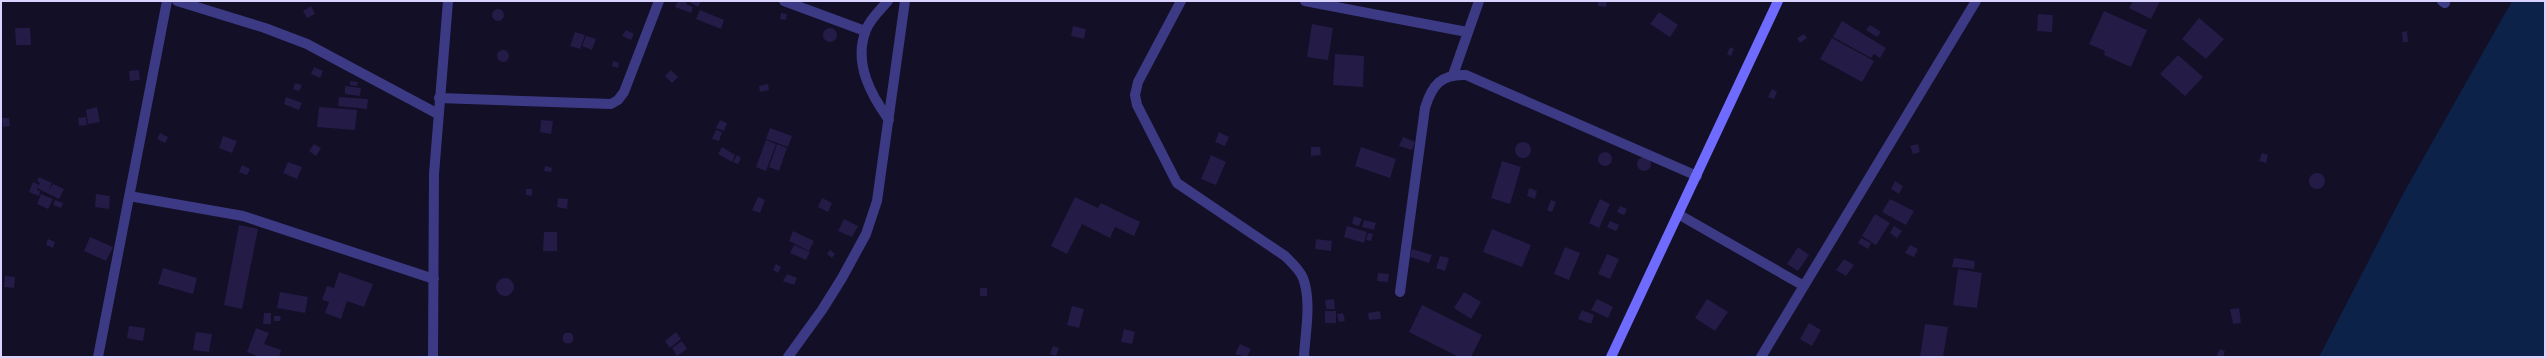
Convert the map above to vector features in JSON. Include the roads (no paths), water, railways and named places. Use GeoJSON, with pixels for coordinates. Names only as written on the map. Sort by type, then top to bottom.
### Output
{"type":"FeatureCollection","features":[{"type":"Feature","properties":{"kind":"main road"},"geometry":{"type":"LineString","coordinates":[[1612,357],[1778,1]]}},
{"type":"Feature","properties":{"kind":"street"},"geometry":{"type":"LineString","coordinates":[[98,357],[167,1]]}},
{"type":"Feature","properties":{"kind":"street"},"geometry":{"type":"LineString","coordinates":[[177,1],[265,28],[307,44],[438,114]]}},
{"type":"Feature","properties":{"kind":"street"},"geometry":{"type":"LineString","coordinates":[[434,357],[434,174],[448,1]]}},
{"type":"Feature","properties":{"kind":"street"},"geometry":{"type":"LineString","coordinates":[[439,98],[611,104],[618,100],[624,92],[659,1]]}},
{"type":"Feature","properties":{"kind":"street"},"geometry":{"type":"LineString","coordinates":[[784,1],[865,31]]}},
{"type":"Feature","properties":{"kind":"street"},"geometry":{"type":"LineString","coordinates":[[888,1],[874,16],[865,31],[862,52],[865,80],[872,97],[889,120]]}},
{"type":"Feature","properties":{"kind":"street"},"geometry":{"type":"LineString","coordinates":[[788,357],[822,310],[866,234],[877,201],[904,1]]}},
{"type":"Feature","properties":{"kind":"street"},"geometry":{"type":"LineString","coordinates":[[1181,1],[1138,82],[1135,95],[1137,106],[1176,183],[1285,256],[1297,268],[1303,278],[1307,302],[1304,357]]}},
{"type":"Feature","properties":{"kind":"street"},"geometry":{"type":"LineString","coordinates":[[1305,1],[1467,32]]}},
{"type":"Feature","properties":{"kind":"street"},"geometry":{"type":"LineString","coordinates":[[1453,75],[1479,1]]}},
{"type":"Feature","properties":{"kind":"street"},"geometry":{"type":"LineString","coordinates":[[1761,357],[1976,1]]}},
{"type":"Feature","properties":{"kind":"street"},"geometry":{"type":"LineString","coordinates":[[1400,292],[1426,108],[1430,92],[1439,82],[1453,75],[1466,75],[1697,176]]}},
{"type":"Feature","properties":{"kind":"street"},"geometry":{"type":"LineString","coordinates":[[129,196],[243,216],[434,279]]}},
{"type":"Feature","properties":{"kind":"street"},"geometry":{"type":"LineString","coordinates":[[1678,214],[1804,286]]}},
{"type":"Feature","properties":{"kind":"water"},"geometry":{"type":"Polygon","coordinates":[[[2512,1],[2545,1],[2545,357],[2319,357],[2402,196],[2512,1]]]}}]}
